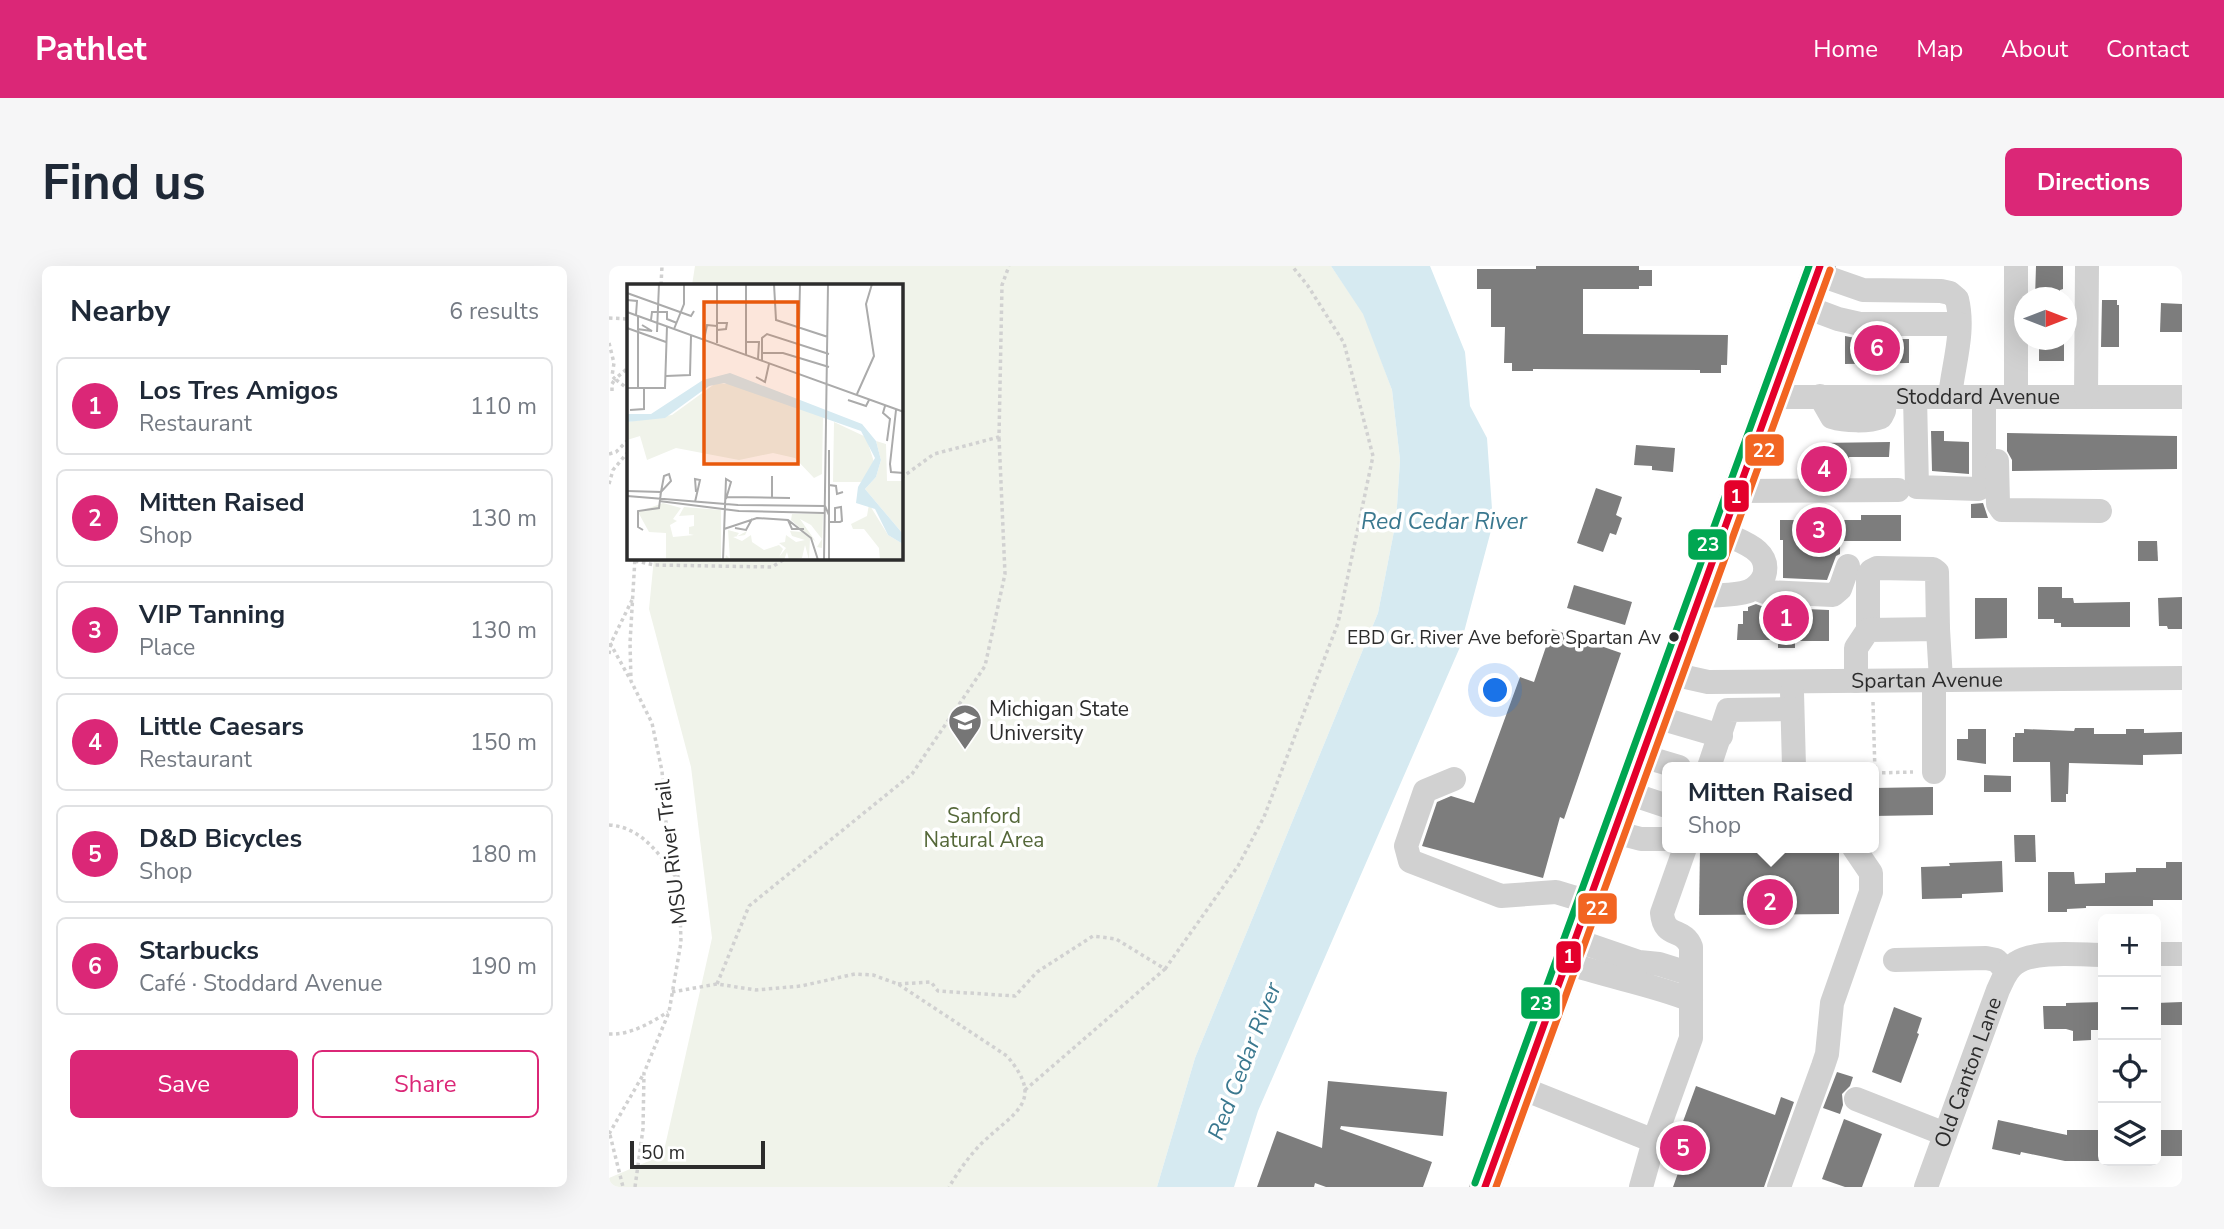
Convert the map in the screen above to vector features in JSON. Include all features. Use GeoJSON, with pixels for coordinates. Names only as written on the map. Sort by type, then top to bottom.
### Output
{"type":"FeatureCollection","features":[{"type":"Feature","properties":{"kind":"main road"},"geometry":{"type":"LineString","coordinates":[[1485,1187],[1819,270]]}},
{"type":"Feature","properties":{"kind":"street"},"geometry":{"type":"LineString","coordinates":[[1915,397],[1915,484],[1920,488],[1982,487],[1999,397],[2015,266]]}},
{"type":"Feature","properties":{"kind":"street"},"geometry":{"type":"LineString","coordinates":[[2086,397],[2087,266]]}},
{"type":"Feature","properties":{"kind":"street"},"geometry":{"type":"LineString","coordinates":[[1819,270],[1863,290],[1941,291],[1950,293],[1957,299],[1959,352],[1949,397]]}},
{"type":"Feature","properties":{"kind":"street"},"geometry":{"type":"LineString","coordinates":[[1805,307],[1860,324],[1959,324]]}},
{"type":"Feature","properties":{"kind":"street","name":"Stoddard Avenue"},"geometry":{"type":"LineString","coordinates":[[1773,397],[2182,397]]}},
{"type":"Feature","properties":{"kind":"street"},"geometry":{"type":"LineString","coordinates":[[1999,397],[1998,504],[2002,510],[2100,511]]}},
{"type":"Feature","properties":{"kind":"street"},"geometry":{"type":"LineString","coordinates":[[1738,491],[1898,490]]}},
{"type":"Feature","properties":{"kind":"street"},"geometry":{"type":"LineString","coordinates":[[1700,596],[1746,592],[1755,588],[1764,573],[1761,554],[1756,549],[1723,533]]}},
{"type":"Feature","properties":{"kind":"street"},"geometry":{"type":"LineString","coordinates":[[1755,588],[1765,592],[1833,595],[1840,589],[1848,566]]}},
{"type":"Feature","properties":{"kind":"street"},"geometry":{"type":"LineString","coordinates":[[1856,681],[1856,648],[1868,629],[1868,576],[1871,571],[1877,568],[1933,569],[1937,572],[1938,629],[1934,772]]}},
{"type":"Feature","properties":{"kind":"street"},"geometry":{"type":"LineString","coordinates":[[1868,629],[1938,629]]}},
{"type":"Feature","properties":{"kind":"street","name":"Spartan Avenue"},"geometry":{"type":"LineString","coordinates":[[1672,674],[1708,682],[2182,678]]}},
{"type":"Feature","properties":{"kind":"street"},"geometry":{"type":"LineString","coordinates":[[1791,681],[1794,762]]}},
{"type":"Feature","properties":{"kind":"street"},"geometry":{"type":"LineString","coordinates":[[1711,762],[1728,710],[1792,709]]}},
{"type":"Feature","properties":{"kind":"street"},"geometry":{"type":"LineString","coordinates":[[1656,717],[1721,736]]}},
{"type":"Feature","properties":{"kind":"street"},"geometry":{"type":"LineString","coordinates":[[1641,756],[1662,762]]}},
{"type":"Feature","properties":{"kind":"street"},"geometry":{"type":"LineString","coordinates":[[1454,779],[1425,791],[1406,846],[1410,861],[1501,895],[1556,892],[1589,902]]}},
{"type":"Feature","properties":{"kind":"street"},"geometry":{"type":"LineString","coordinates":[[1628,793],[1662,804]]}},
{"type":"Feature","properties":{"kind":"street"},"geometry":{"type":"LineString","coordinates":[[1614,832],[1641,839],[1662,839]]}},
{"type":"Feature","properties":{"kind":"street"},"geometry":{"type":"LineString","coordinates":[[1641,1187],[1654,1141],[1691,1038],[1691,947],[1689,940],[1667,929],[1662,913],[1683,853]]}},
{"type":"Feature","properties":{"kind":"street"},"geometry":{"type":"LineString","coordinates":[[1779,1187],[1827,1054],[1832,1003],[1871,892],[1871,873],[1857,853]]}},
{"type":"Feature","properties":{"kind":"street"},"geometry":{"type":"LineString","coordinates":[[1571,951],[1660,964],[1691,974]]}},
{"type":"Feature","properties":{"kind":"street"},"geometry":{"type":"LineString","coordinates":[[1571,951],[1640,986],[1662,988],[1691,1000]]}},
{"type":"Feature","properties":{"kind":"street"},"geometry":{"type":"LineString","coordinates":[[2161,954],[2182,954]]}},
{"type":"Feature","properties":{"kind":"street"},"geometry":{"type":"LineString","coordinates":[[1895,960],[1986,958],[2012,966],[2030,957],[2098,955]]}},
{"type":"Feature","properties":{"kind":"street","name":"Old Canton Lane"},"geometry":{"type":"LineString","coordinates":[[1926,1187],[2012,966]]}},
{"type":"Feature","properties":{"kind":"street"},"geometry":{"type":"LineString","coordinates":[[1521,1088],[1654,1141]]}},
{"type":"Feature","properties":{"kind":"street"},"geometry":{"type":"LineString","coordinates":[[1856,1099],[1945,1133]]}},
{"type":"Feature","properties":{"kind":"path"},"geometry":{"type":"LineString","coordinates":[[661,284],[662,266]]}},
{"type":"Feature","properties":{"kind":"path"},"geometry":{"type":"LineString","coordinates":[[717,984],[749,906],[912,774],[985,666],[1005,574],[999,437],[1002,285],[1009,266]]}},
{"type":"Feature","properties":{"kind":"path"},"geometry":{"type":"LineString","coordinates":[[1025,1090],[1165,969],[1238,866],[1264,817],[1338,623],[1373,456],[1344,343],[1292,266]]}},
{"type":"Feature","properties":{"kind":"path"},"geometry":{"type":"LineString","coordinates":[[609,318],[627,319]]}},
{"type":"Feature","properties":{"kind":"path"},"geometry":{"type":"LineString","coordinates":[[609,343],[614,363],[612,376],[627,388]]}},
{"type":"Feature","properties":{"kind":"path"},"geometry":{"type":"LineString","coordinates":[[612,391],[615,379],[627,369]]}},
{"type":"Feature","properties":{"kind":"path"},"geometry":{"type":"LineString","coordinates":[[903,477],[934,454],[999,437]]}},
{"type":"Feature","properties":{"kind":"path"},"geometry":{"type":"LineString","coordinates":[[609,454],[616,452],[627,441]]}},
{"type":"Feature","properties":{"kind":"path"},"geometry":{"type":"LineString","coordinates":[[609,484],[613,470],[627,453]]}},
{"type":"Feature","properties":{"kind":"path"},"geometry":{"type":"LineString","coordinates":[[635,560],[655,565],[772,567],[783,560]]}},
{"type":"Feature","properties":{"kind":"path","name":"MSU River Trail"},"geometry":{"type":"LineString","coordinates":[[635,560],[630,643],[631,681],[652,723],[662,771],[666,823],[679,881],[681,942],[669,1012],[644,1073],[643,1129],[635,1187]]}},
{"type":"Feature","properties":{"kind":"path"},"geometry":{"type":"LineString","coordinates":[[609,654],[610,642],[633,598]]}},
{"type":"Feature","properties":{"kind":"path"},"geometry":{"type":"LineString","coordinates":[[610,642],[631,681]]}},
{"type":"Feature","properties":{"kind":"path"},"geometry":{"type":"LineString","coordinates":[[1873,702],[1874,762]]}},
{"type":"Feature","properties":{"kind":"path"},"geometry":{"type":"LineString","coordinates":[[1879,773],[1934,772]]}},
{"type":"Feature","properties":{"kind":"path"},"geometry":{"type":"LineString","coordinates":[[609,825],[620,826],[644,837],[679,881]]}},
{"type":"Feature","properties":{"kind":"path"},"geometry":{"type":"LineString","coordinates":[[898,985],[931,982],[938,991],[1015,996],[1037,972],[1093,936],[1116,939],[1165,969]]}},
{"type":"Feature","properties":{"kind":"path"},"geometry":{"type":"LineString","coordinates":[[672,992],[717,984],[756,990],[801,986],[855,974],[873,975],[898,985],[1007,1056],[1020,1072],[1025,1090],[1021,1109],[980,1144],[949,1187]]}},
{"type":"Feature","properties":{"kind":"path"},"geometry":{"type":"LineString","coordinates":[[609,1034],[620,1035],[645,1026],[669,1012]]}},
{"type":"Feature","properties":{"kind":"path"},"geometry":{"type":"LineString","coordinates":[[623,1187],[609,1132],[644,1073]]}},
{"type":"Feature","properties":{"kind":"green space","name":"Sanford Natural Area"},"geometry":{"type":"Polygon","coordinates":[[[695,266],[1331,266],[1364,314],[1392,390],[1400,460],[1396,521],[1378,613],[1195,1058],[1157,1187],[609,1187],[609,1178],[663,1155],[712,938],[691,767],[649,609],[654,560],[903,560],[903,284],[692,284],[695,266]]]}},
{"type":"Feature","properties":{"kind":"water","name":"Red Cedar River"},"geometry":{"type":"Polygon","coordinates":[[[1331,266],[1430,266],[1465,352],[1470,406],[1487,438],[1493,523],[1460,647],[1258,1111],[1234,1187],[1157,1187],[1195,1058],[1378,613],[1396,521],[1400,460],[1392,390],[1363,314],[1331,266]]]}},
{"type":"Feature","properties":{"kind":"building"},"geometry":{"type":"Polygon","coordinates":[[[1536,266],[1639,266],[1639,270],[1652,270],[1652,286],[1639,286],[1639,289],[1583,289],[1583,334],[1728,335],[1727,365],[1721,365],[1721,373],[1700,373],[1700,370],[1512,371],[1512,363],[1504,363],[1505,327],[1491,327],[1491,289],[1477,289],[1477,269],[1536,269],[1536,266]]]}},
{"type":"Feature","properties":{"kind":"building"},"geometry":{"type":"Polygon","coordinates":[[[2036,266],[2063,266],[2063,287],[2035,287],[2036,266]]]}},
{"type":"Feature","properties":{"kind":"building"},"geometry":{"type":"Polygon","coordinates":[[[2102,300],[2117,300],[2119,305],[2119,347],[2101,347],[2102,300]]]}},
{"type":"Feature","properties":{"kind":"building"},"geometry":{"type":"Polygon","coordinates":[[[2161,303],[2182,304],[2182,332],[2160,332],[2161,303]]]}},
{"type":"Feature","properties":{"kind":"building"},"geometry":{"type":"Polygon","coordinates":[[[1845,336],[1860,339],[1909,339],[1909,363],[1845,364],[1845,336]]]}},
{"type":"Feature","properties":{"kind":"building"},"geometry":{"type":"Polygon","coordinates":[[[2039,350],[2064,350],[2064,361],[2039,361],[2039,350]]]}},
{"type":"Feature","properties":{"kind":"building"},"geometry":{"type":"Polygon","coordinates":[[[1931,431],[1944,431],[1944,441],[1969,442],[1969,474],[1932,471],[1931,431]]]}},
{"type":"Feature","properties":{"kind":"building"},"geometry":{"type":"Polygon","coordinates":[[[2007,433],[2177,436],[2177,469],[2012,471],[2012,460],[2007,451],[2007,433]]]}},
{"type":"Feature","properties":{"kind":"building"},"geometry":{"type":"Polygon","coordinates":[[[1890,442],[1889,457],[1849,457],[1849,475],[1800,476],[1800,460],[1819,460],[1819,443],[1890,442]]]}},
{"type":"Feature","properties":{"kind":"building"},"geometry":{"type":"Polygon","coordinates":[[[1636,445],[1675,448],[1673,472],[1652,470],[1652,466],[1634,465],[1636,445]]]}},
{"type":"Feature","properties":{"kind":"building"},"geometry":{"type":"Polygon","coordinates":[[[1596,488],[1622,497],[1616,515],[1622,518],[1616,535],[1610,533],[1603,552],[1577,543],[1596,488]]]}},
{"type":"Feature","properties":{"kind":"building"},"geometry":{"type":"Polygon","coordinates":[[[1983,503],[1988,518],[1971,518],[1971,504],[1983,503]]]}},
{"type":"Feature","properties":{"kind":"building"},"geometry":{"type":"Polygon","coordinates":[[[1861,515],[1901,515],[1901,541],[1840,541],[1840,554],[1836,556],[1827,580],[1783,578],[1780,520],[1861,520],[1861,515]]]}},
{"type":"Feature","properties":{"kind":"building"},"geometry":{"type":"Polygon","coordinates":[[[2138,541],[2157,541],[2158,561],[2138,561],[2138,541]]]}},
{"type":"Feature","properties":{"kind":"building"},"geometry":{"type":"Polygon","coordinates":[[[1574,585],[1632,602],[1625,625],[1567,608],[1574,585]]]}},
{"type":"Feature","properties":{"kind":"building"},"geometry":{"type":"Polygon","coordinates":[[[2038,587],[2062,587],[2062,598],[2073,598],[2074,603],[2130,602],[2130,627],[2061,627],[2061,623],[2054,623],[2054,619],[2038,619],[2038,587]]]}},
{"type":"Feature","properties":{"kind":"building"},"geometry":{"type":"Polygon","coordinates":[[[2182,597],[2182,629],[2159,626],[2158,598],[2182,597]]]}},
{"type":"Feature","properties":{"kind":"building"},"geometry":{"type":"Polygon","coordinates":[[[1975,598],[2007,598],[2007,638],[1975,639],[1975,598]]]}},
{"type":"Feature","properties":{"kind":"building"},"geometry":{"type":"Polygon","coordinates":[[[1756,604],[1764,607],[1829,610],[1829,641],[1795,641],[1795,648],[1778,648],[1778,640],[1737,640],[1738,624],[1743,624],[1743,611],[1748,611],[1748,607],[1756,604]]]}},
{"type":"Feature","properties":{"kind":"building"},"geometry":{"type":"Polygon","coordinates":[[[1552,629],[1621,653],[1564,819],[1560,817],[1543,878],[1422,846],[1437,802],[1451,796],[1474,803],[1520,677],[1534,682],[1552,629]]]}},
{"type":"Feature","properties":{"kind":"building"},"geometry":{"type":"Polygon","coordinates":[[[2075,728],[2094,728],[2094,734],[2126,734],[2126,729],[2144,729],[2144,733],[2182,732],[2182,754],[2143,755],[2143,765],[2069,763],[2066,802],[2051,802],[2050,762],[2013,762],[2013,737],[2015,733],[2024,733],[2024,729],[2074,731],[2075,728]]]}},
{"type":"Feature","properties":{"kind":"building"},"geometry":{"type":"Polygon","coordinates":[[[1968,729],[1986,729],[1986,764],[1957,760],[1957,739],[1968,739],[1968,729]]]}},
{"type":"Feature","properties":{"kind":"building"},"geometry":{"type":"Polygon","coordinates":[[[1984,775],[2011,776],[2011,792],[1984,792],[1984,775]]]}},
{"type":"Feature","properties":{"kind":"building"},"geometry":{"type":"Polygon","coordinates":[[[1933,787],[1933,815],[1879,816],[1879,788],[1933,787]]]}},
{"type":"Feature","properties":{"kind":"building"},"geometry":{"type":"Polygon","coordinates":[[[2014,835],[2035,835],[2036,862],[2015,862],[2014,835]]]}},
{"type":"Feature","properties":{"kind":"building"},"geometry":{"type":"Polygon","coordinates":[[[1700,853],[1839,853],[1839,914],[1699,915],[1700,853]]]}},
{"type":"Feature","properties":{"kind":"building"},"geometry":{"type":"Polygon","coordinates":[[[2002,861],[2003,892],[1962,894],[1962,898],[1922,899],[1921,867],[2002,861]]]}},
{"type":"Feature","properties":{"kind":"building"},"geometry":{"type":"Polygon","coordinates":[[[2166,862],[2182,862],[2182,900],[2153,900],[2153,906],[2086,906],[2067,909],[2067,912],[2048,912],[2048,872],[2074,872],[2075,884],[2105,883],[2105,873],[2136,872],[2136,868],[2166,868],[2166,862]]]}},
{"type":"Feature","properties":{"kind":"building"},"geometry":{"type":"Polygon","coordinates":[[[2098,1002],[2098,1030],[2091,1030],[2091,1040],[2073,1041],[2073,1031],[2044,1029],[2043,1006],[2066,1006],[2066,1003],[2098,1002]]]}},
{"type":"Feature","properties":{"kind":"building"},"geometry":{"type":"Polygon","coordinates":[[[2182,1002],[2182,1025],[2161,1025],[2161,1003],[2182,1002]]]}},
{"type":"Feature","properties":{"kind":"building"},"geometry":{"type":"Polygon","coordinates":[[[1894,1007],[1922,1018],[1901,1083],[1872,1072],[1894,1007]]]}},
{"type":"Feature","properties":{"kind":"building"},"geometry":{"type":"Polygon","coordinates":[[[1837,1072],[1853,1077],[1850,1086],[1842,1094],[1840,1114],[1823,1108],[1837,1072]]]}},
{"type":"Feature","properties":{"kind":"building"},"geometry":{"type":"Polygon","coordinates":[[[1328,1081],[1447,1092],[1443,1136],[1341,1126],[1340,1129],[1432,1162],[1423,1187],[1326,1187],[1315,1183],[1314,1187],[1257,1187],[1277,1131],[1322,1148],[1328,1081]]]}},
{"type":"Feature","properties":{"kind":"building"},"geometry":{"type":"Polygon","coordinates":[[[1696,1086],[1775,1115],[1781,1097],[1794,1102],[1764,1187],[1673,1187],[1678,1173],[1666,1168],[1696,1086]]]}},
{"type":"Feature","properties":{"kind":"building"},"geometry":{"type":"Polygon","coordinates":[[[1844,1119],[1882,1134],[1862,1187],[1845,1187],[1822,1179],[1844,1119]]]}},
{"type":"Feature","properties":{"kind":"building"},"geometry":{"type":"Polygon","coordinates":[[[1998,1120],[2067,1135],[2067,1130],[2098,1130],[2098,1161],[2065,1161],[1992,1149],[1998,1120]]]}},
{"type":"Feature","properties":{"kind":"building"},"geometry":{"type":"Polygon","coordinates":[[[2161,1130],[2182,1130],[2182,1156],[2161,1156],[2161,1130]]]}},
{"type":"Feature","properties":{"kind":"transit line","name":"23"},"geometry":{"type":"LineString","coordinates":[[1475,1183],[1809,266]]}},
{"type":"Feature","properties":{"kind":"transit line","name":"1"},"geometry":{"type":"LineString","coordinates":[[1485,1187],[1820,266]]}},
{"type":"Feature","properties":{"kind":"transit line","name":"22"},"geometry":{"type":"LineString","coordinates":[[1496,1187],[1830,270]]}},
{"type":"Feature","properties":{"kind":"place","name":"Starbucks"},"geometry":{"type":"Point","coordinates":[1877,348]}},
{"type":"Feature","properties":{"kind":"place","name":"Little Caesars"},"geometry":{"type":"Point","coordinates":[1824,469]}},
{"type":"Feature","properties":{"kind":"place","name":"VIP Tanning"},"geometry":{"type":"Point","coordinates":[1819,530]}},
{"type":"Feature","properties":{"kind":"place","name":"Los Tres Amigos"},"geometry":{"type":"Point","coordinates":[1786,618]}},
{"type":"Feature","properties":{"kind":"place","name":"EBD Gr. River Ave before Spartan Av"},"geometry":{"type":"Point","coordinates":[1674,637]}},
{"type":"Feature","properties":{"kind":"place","name":"Michigan State University"},"geometry":{"type":"Point","coordinates":[965,751]}},
{"type":"Feature","properties":{"kind":"place","name":"Mitten Raised"},"geometry":{"type":"Point","coordinates":[1770,902]}},
{"type":"Feature","properties":{"kind":"place","name":"D&D Bicycles"},"geometry":{"type":"Point","coordinates":[1683,1148]}}]}
